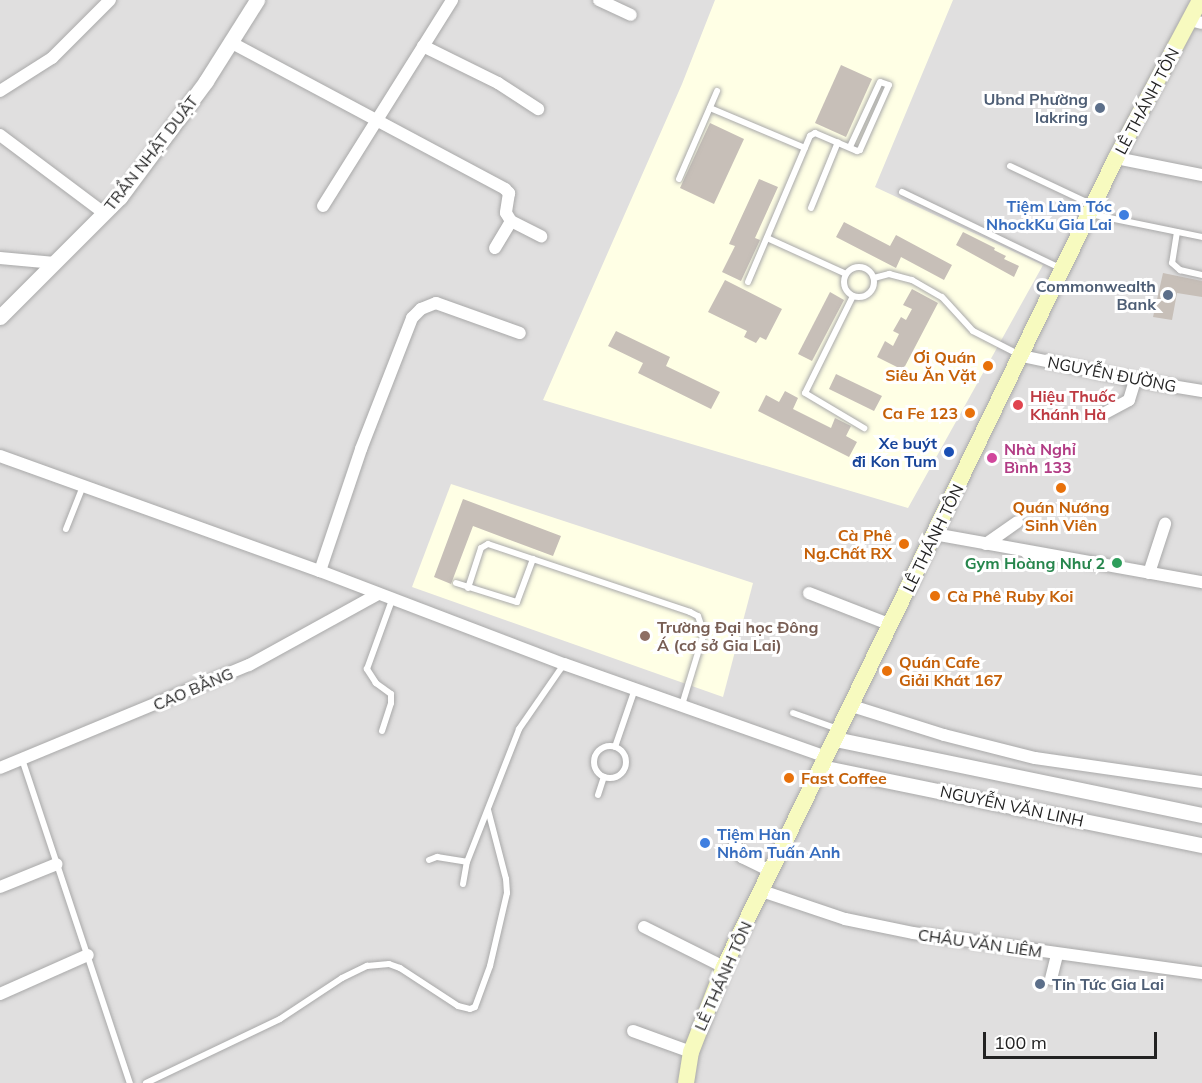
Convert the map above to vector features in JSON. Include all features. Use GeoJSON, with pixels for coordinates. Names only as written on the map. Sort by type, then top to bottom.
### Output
{"type":"FeatureCollection","features":[{"type":"Feature","properties":{"kind":"main road","name":"LÊ THÁNH TÔN"},"geometry":{"type":"LineString","coordinates":[[686,1083],[692,1052],[724,967],[1116,158],[1196,22],[1200,0]]}},
{"type":"Feature","properties":{"kind":"street"},"geometry":{"type":"LineString","coordinates":[[0,91],[52,58],[110,0]]}},
{"type":"Feature","properties":{"kind":"street","name":"TRẦN NHẬT DUẬT"},"geometry":{"type":"LineString","coordinates":[[0,317],[104,213],[140,170],[232,43],[257,0]]}},
{"type":"Feature","properties":{"kind":"street"},"geometry":{"type":"LineString","coordinates":[[323,206],[452,0]]}},
{"type":"Feature","properties":{"kind":"street"},"geometry":{"type":"LineString","coordinates":[[598,0],[631,15]]}},
{"type":"Feature","properties":{"kind":"street"},"geometry":{"type":"LineString","coordinates":[[232,43],[505,189],[509,194],[506,213],[511,221],[541,236]]}},
{"type":"Feature","properties":{"kind":"street"},"geometry":{"type":"LineString","coordinates":[[423,46],[498,83],[538,109]]}},
{"type":"Feature","properties":{"kind":"street"},"geometry":{"type":"LineString","coordinates":[[0,135],[104,213]]}},
{"type":"Feature","properties":{"kind":"street"},"geometry":{"type":"LineString","coordinates":[[1116,158],[1202,175]]}},
{"type":"Feature","properties":{"kind":"street"},"geometry":{"type":"LineString","coordinates":[[495,248],[511,221]]}},
{"type":"Feature","properties":{"kind":"street"},"geometry":{"type":"LineString","coordinates":[[0,258],[55,263]]}},
{"type":"Feature","properties":{"kind":"street"},"geometry":{"type":"LineString","coordinates":[[320,572],[361,449],[412,318],[421,309],[436,303],[520,333]]}},
{"type":"Feature","properties":{"kind":"street","name":"NGUYỄN ĐƯỜNG"},"geometry":{"type":"LineString","coordinates":[[1022,356],[1135,380],[1202,391]]}},
{"type":"Feature","properties":{"kind":"street"},"geometry":{"type":"LineString","coordinates":[[1105,413],[1129,400],[1135,380]]}},
{"type":"Feature","properties":{"kind":"street"},"geometry":{"type":"LineString","coordinates":[[0,456],[320,572],[564,664],[682,705],[824,762]]}},
{"type":"Feature","properties":{"kind":"street"},"geometry":{"type":"LineString","coordinates":[[986,544],[1017,522]]}},
{"type":"Feature","properties":{"kind":"street"},"geometry":{"type":"LineString","coordinates":[[1149,573],[1165,524]]}},
{"type":"Feature","properties":{"kind":"street"},"geometry":{"type":"LineString","coordinates":[[934,534],[1202,582]]}},
{"type":"Feature","properties":{"kind":"street"},"geometry":{"type":"LineString","coordinates":[[809,593],[891,625]]}},
{"type":"Feature","properties":{"kind":"street","name":"CAO BẰNG"},"geometry":{"type":"LineString","coordinates":[[0,768],[249,666],[378,594]]}},
{"type":"Feature","properties":{"kind":"street"},"geometry":{"type":"LineString","coordinates":[[852,706],[944,735],[1035,758],[1202,782]]}},
{"type":"Feature","properties":{"kind":"street","name":"NGUYỄN VĂN LINH"},"geometry":{"type":"LineString","coordinates":[[837,734],[1202,815]]}},
{"type":"Feature","properties":{"kind":"street","name":"NGUYỄN VĂN LINH"},"geometry":{"type":"LineString","coordinates":[[824,762],[1202,845]]}},
{"type":"Feature","properties":{"kind":"street"},"geometry":{"type":"LineString","coordinates":[[735,844],[742,857],[771,871]]}},
{"type":"Feature","properties":{"kind":"street"},"geometry":{"type":"LineString","coordinates":[[0,887],[57,864]]}},
{"type":"Feature","properties":{"kind":"street","name":"CHÂU VĂN LIÊM"},"geometry":{"type":"LineString","coordinates":[[762,891],[844,919],[881,927],[1057,955],[1202,974]]}},
{"type":"Feature","properties":{"kind":"street"},"geometry":{"type":"LineString","coordinates":[[644,927],[724,967]]}},
{"type":"Feature","properties":{"kind":"street"},"geometry":{"type":"LineString","coordinates":[[0,994],[88,955]]}},
{"type":"Feature","properties":{"kind":"street"},"geometry":{"type":"LineString","coordinates":[[1051,979],[1057,955]]}},
{"type":"Feature","properties":{"kind":"street"},"geometry":{"type":"LineString","coordinates":[[633,1031],[692,1052]]}},
{"type":"Feature","properties":{"kind":"lane"},"geometry":{"type":"LineString","coordinates":[[748,282],[810,136],[815,133],[857,151],[861,148],[889,85],[880,82],[850,147]]}},
{"type":"Feature","properties":{"kind":"lane"},"geometry":{"type":"LineString","coordinates":[[679,179],[717,91]]}},
{"type":"Feature","properties":{"kind":"lane"},"geometry":{"type":"LineString","coordinates":[[710,108],[805,148]]}},
{"type":"Feature","properties":{"kind":"lane"},"geometry":{"type":"LineString","coordinates":[[811,208],[838,142]]}},
{"type":"Feature","properties":{"kind":"lane"},"geometry":{"type":"LineString","coordinates":[[1010,166],[1092,210],[1202,237]]}},
{"type":"Feature","properties":{"kind":"lane"},"geometry":{"type":"LineString","coordinates":[[902,192],[1063,270]]}},
{"type":"Feature","properties":{"kind":"lane"},"geometry":{"type":"LineString","coordinates":[[1177,232],[1172,263],[1180,270],[1202,275]]}},
{"type":"Feature","properties":{"kind":"lane"},"geometry":{"type":"LineString","coordinates":[[767,238],[846,274]]}},
{"type":"Feature","properties":{"kind":"lane"},"geometry":{"type":"LineString","coordinates":[[859,266],[871,272],[874,278],[872,291],[860,297],[853,296],[844,285],[846,274],[859,266]]}},
{"type":"Feature","properties":{"kind":"lane"},"geometry":{"type":"LineString","coordinates":[[874,278],[889,274],[912,280],[942,297],[973,331],[1022,356]]}},
{"type":"Feature","properties":{"kind":"lane"},"geometry":{"type":"LineString","coordinates":[[853,296],[805,393],[864,428]]}},
{"type":"Feature","properties":{"kind":"lane"},"geometry":{"type":"LineString","coordinates":[[66,529],[83,486]]}},
{"type":"Feature","properties":{"kind":"lane"},"geometry":{"type":"LineString","coordinates":[[468,588],[484,545],[533,559],[698,616],[704,633],[682,705]]}},
{"type":"Feature","properties":{"kind":"lane"},"geometry":{"type":"LineString","coordinates":[[456,583],[517,602],[533,559]]}},
{"type":"Feature","properties":{"kind":"lane"},"geometry":{"type":"LineString","coordinates":[[382,731],[392,703],[391,694],[376,683],[367,669],[392,600]]}},
{"type":"Feature","properties":{"kind":"lane"},"geometry":{"type":"LineString","coordinates":[[463,884],[467,862],[519,729],[564,664]]}},
{"type":"Feature","properties":{"kind":"lane"},"geometry":{"type":"LineString","coordinates":[[615,747],[635,689]]}},
{"type":"Feature","properties":{"kind":"lane"},"geometry":{"type":"LineString","coordinates":[[793,713],[837,734]]}},
{"type":"Feature","properties":{"kind":"lane"},"geometry":{"type":"LineString","coordinates":[[615,747],[624,755],[625,767],[616,777],[604,777],[595,769],[594,757],[602,748],[615,747]]}},
{"type":"Feature","properties":{"kind":"lane"},"geometry":{"type":"LineString","coordinates":[[22,759],[130,1083]]}},
{"type":"Feature","properties":{"kind":"lane"},"geometry":{"type":"LineString","coordinates":[[598,795],[604,777]]}},
{"type":"Feature","properties":{"kind":"lane"},"geometry":{"type":"LineString","coordinates":[[146,1083],[280,1019],[342,978],[368,966],[389,964],[400,968],[458,1006],[470,1010],[475,1007],[490,966],[507,893],[506,879],[488,810]]}},
{"type":"Feature","properties":{"kind":"lane"},"geometry":{"type":"LineString","coordinates":[[429,860],[437,857],[467,862]]}},
{"type":"Feature","properties":{"kind":"shaded area"},"geometry":{"type":"Polygon","coordinates":[[[0,0],[1202,0],[1202,1083],[0,1083],[0,0]]]}},
{"type":"Feature","properties":{"kind":"shaded area"},"geometry":{"type":"Polygon","coordinates":[[[715,0],[953,0],[875,187],[1043,265],[908,508],[543,400],[682,84],[715,0]]]}},
{"type":"Feature","properties":{"kind":"shaded area","name":"Trường Đại học Đông Á (cơ sở Gia Lai)"},"geometry":{"type":"Polygon","coordinates":[[[451,484],[753,583],[723,697],[412,587],[451,484]]]}},
{"type":"Feature","properties":{"kind":"building"},"geometry":{"type":"Polygon","coordinates":[[[841,65],[872,79],[846,137],[815,123],[841,65]]]}},
{"type":"Feature","properties":{"kind":"building"},"geometry":{"type":"Polygon","coordinates":[[[710,123],[744,139],[714,204],[680,188],[710,123]]]}},
{"type":"Feature","properties":{"kind":"building"},"geometry":{"type":"Polygon","coordinates":[[[759,179],[778,187],[755,238],[760,240],[741,281],[722,272],[735,246],[729,244],[759,179]]]}},
{"type":"Feature","properties":{"kind":"building"},"geometry":{"type":"Polygon","coordinates":[[[844,222],[890,246],[896,235],[952,265],[944,280],[901,257],[896,268],[836,237],[844,222]]]}},
{"type":"Feature","properties":{"kind":"building"},"geometry":{"type":"Polygon","coordinates":[[[963,232],[995,248],[994,250],[1006,256],[1004,259],[1019,266],[1014,277],[956,245],[963,232]]]}},
{"type":"Feature","properties":{"kind":"building","name":"Commonwealth Bank"},"geometry":{"type":"Polygon","coordinates":[[[1163,273],[1202,281],[1202,297],[1177,293],[1172,320],[1153,317],[1163,273]]]}},
{"type":"Feature","properties":{"kind":"building"},"geometry":{"type":"Polygon","coordinates":[[[725,280],[782,309],[766,340],[760,337],[756,343],[744,337],[747,331],[708,312],[725,280]]]}},
{"type":"Feature","properties":{"kind":"building"},"geometry":{"type":"Polygon","coordinates":[[[912,289],[938,303],[903,370],[877,357],[885,341],[893,346],[899,334],[893,331],[901,317],[906,320],[912,309],[903,305],[912,289]]]}},
{"type":"Feature","properties":{"kind":"building"},"geometry":{"type":"Polygon","coordinates":[[[830,292],[844,300],[812,361],[798,354],[830,292]]]}},
{"type":"Feature","properties":{"kind":"building"},"geometry":{"type":"Polygon","coordinates":[[[616,331],[670,357],[666,366],[720,392],[711,409],[638,373],[643,363],[608,346],[616,331]]]}},
{"type":"Feature","properties":{"kind":"building"},"geometry":{"type":"Polygon","coordinates":[[[836,374],[882,396],[874,411],[829,389],[836,374]]]}},
{"type":"Feature","properties":{"kind":"building"},"geometry":{"type":"Polygon","coordinates":[[[785,391],[798,398],[793,409],[831,428],[835,418],[851,426],[846,436],[857,442],[849,457],[758,411],[766,395],[779,402],[785,391]]]}},
{"type":"Feature","properties":{"kind":"building"},"geometry":{"type":"Polygon","coordinates":[[[463,499],[561,536],[553,556],[473,526],[451,584],[434,577],[463,499]]]}},
{"type":"Feature","properties":{"kind":"place","name":"Ubnd Phường Iakring"},"geometry":{"type":"Point","coordinates":[1100,108]}},
{"type":"Feature","properties":{"kind":"place","name":"Tiệm Làm Tóc NhockKu Gia Lai"},"geometry":{"type":"Point","coordinates":[1124,215]}},
{"type":"Feature","properties":{"kind":"place","name":"Commonwealth Bank"},"geometry":{"type":"Point","coordinates":[1168,295]}},
{"type":"Feature","properties":{"kind":"place","name":"Ơi Quán Siêu Ăn Vặt"},"geometry":{"type":"Point","coordinates":[988,366]}},
{"type":"Feature","properties":{"kind":"place","name":"Hiệu Thuốc Khánh Hà"},"geometry":{"type":"Point","coordinates":[1018,405]}},
{"type":"Feature","properties":{"kind":"place","name":"Ca Fe 123"},"geometry":{"type":"Point","coordinates":[970,413]}},
{"type":"Feature","properties":{"kind":"place","name":"Xe buýt đi Kon Tum"},"geometry":{"type":"Point","coordinates":[949,452]}},
{"type":"Feature","properties":{"kind":"place","name":"Nhà Nghỉ Bình 133"},"geometry":{"type":"Point","coordinates":[992,458]}},
{"type":"Feature","properties":{"kind":"place","name":"Quán Nướng Sinh Viên"},"geometry":{"type":"Point","coordinates":[1061,488]}},
{"type":"Feature","properties":{"kind":"place","name":"Cà Phê Ng.Chất RX"},"geometry":{"type":"Point","coordinates":[904,544]}},
{"type":"Feature","properties":{"kind":"place","name":"Gym Hoàng Như 2"},"geometry":{"type":"Point","coordinates":[1117,563]}},
{"type":"Feature","properties":{"kind":"place","name":"Cà Phê Ruby Koi"},"geometry":{"type":"Point","coordinates":[935,596]}},
{"type":"Feature","properties":{"kind":"place","name":"Trường Đại học Đông Á (cơ sở Gia Lai)"},"geometry":{"type":"Point","coordinates":[645,636]}},
{"type":"Feature","properties":{"kind":"place","name":"Quán Cafe Giải Khát 167"},"geometry":{"type":"Point","coordinates":[887,671]}},
{"type":"Feature","properties":{"kind":"place","name":"Fast Coffee"},"geometry":{"type":"Point","coordinates":[789,778]}},
{"type":"Feature","properties":{"kind":"place","name":"Tiệm Hàn Nhôm Tuấn Anh"},"geometry":{"type":"Point","coordinates":[705,843]}},
{"type":"Feature","properties":{"kind":"place","name":"Tin Tức Gia Lai"},"geometry":{"type":"Point","coordinates":[1040,984]}}]}
